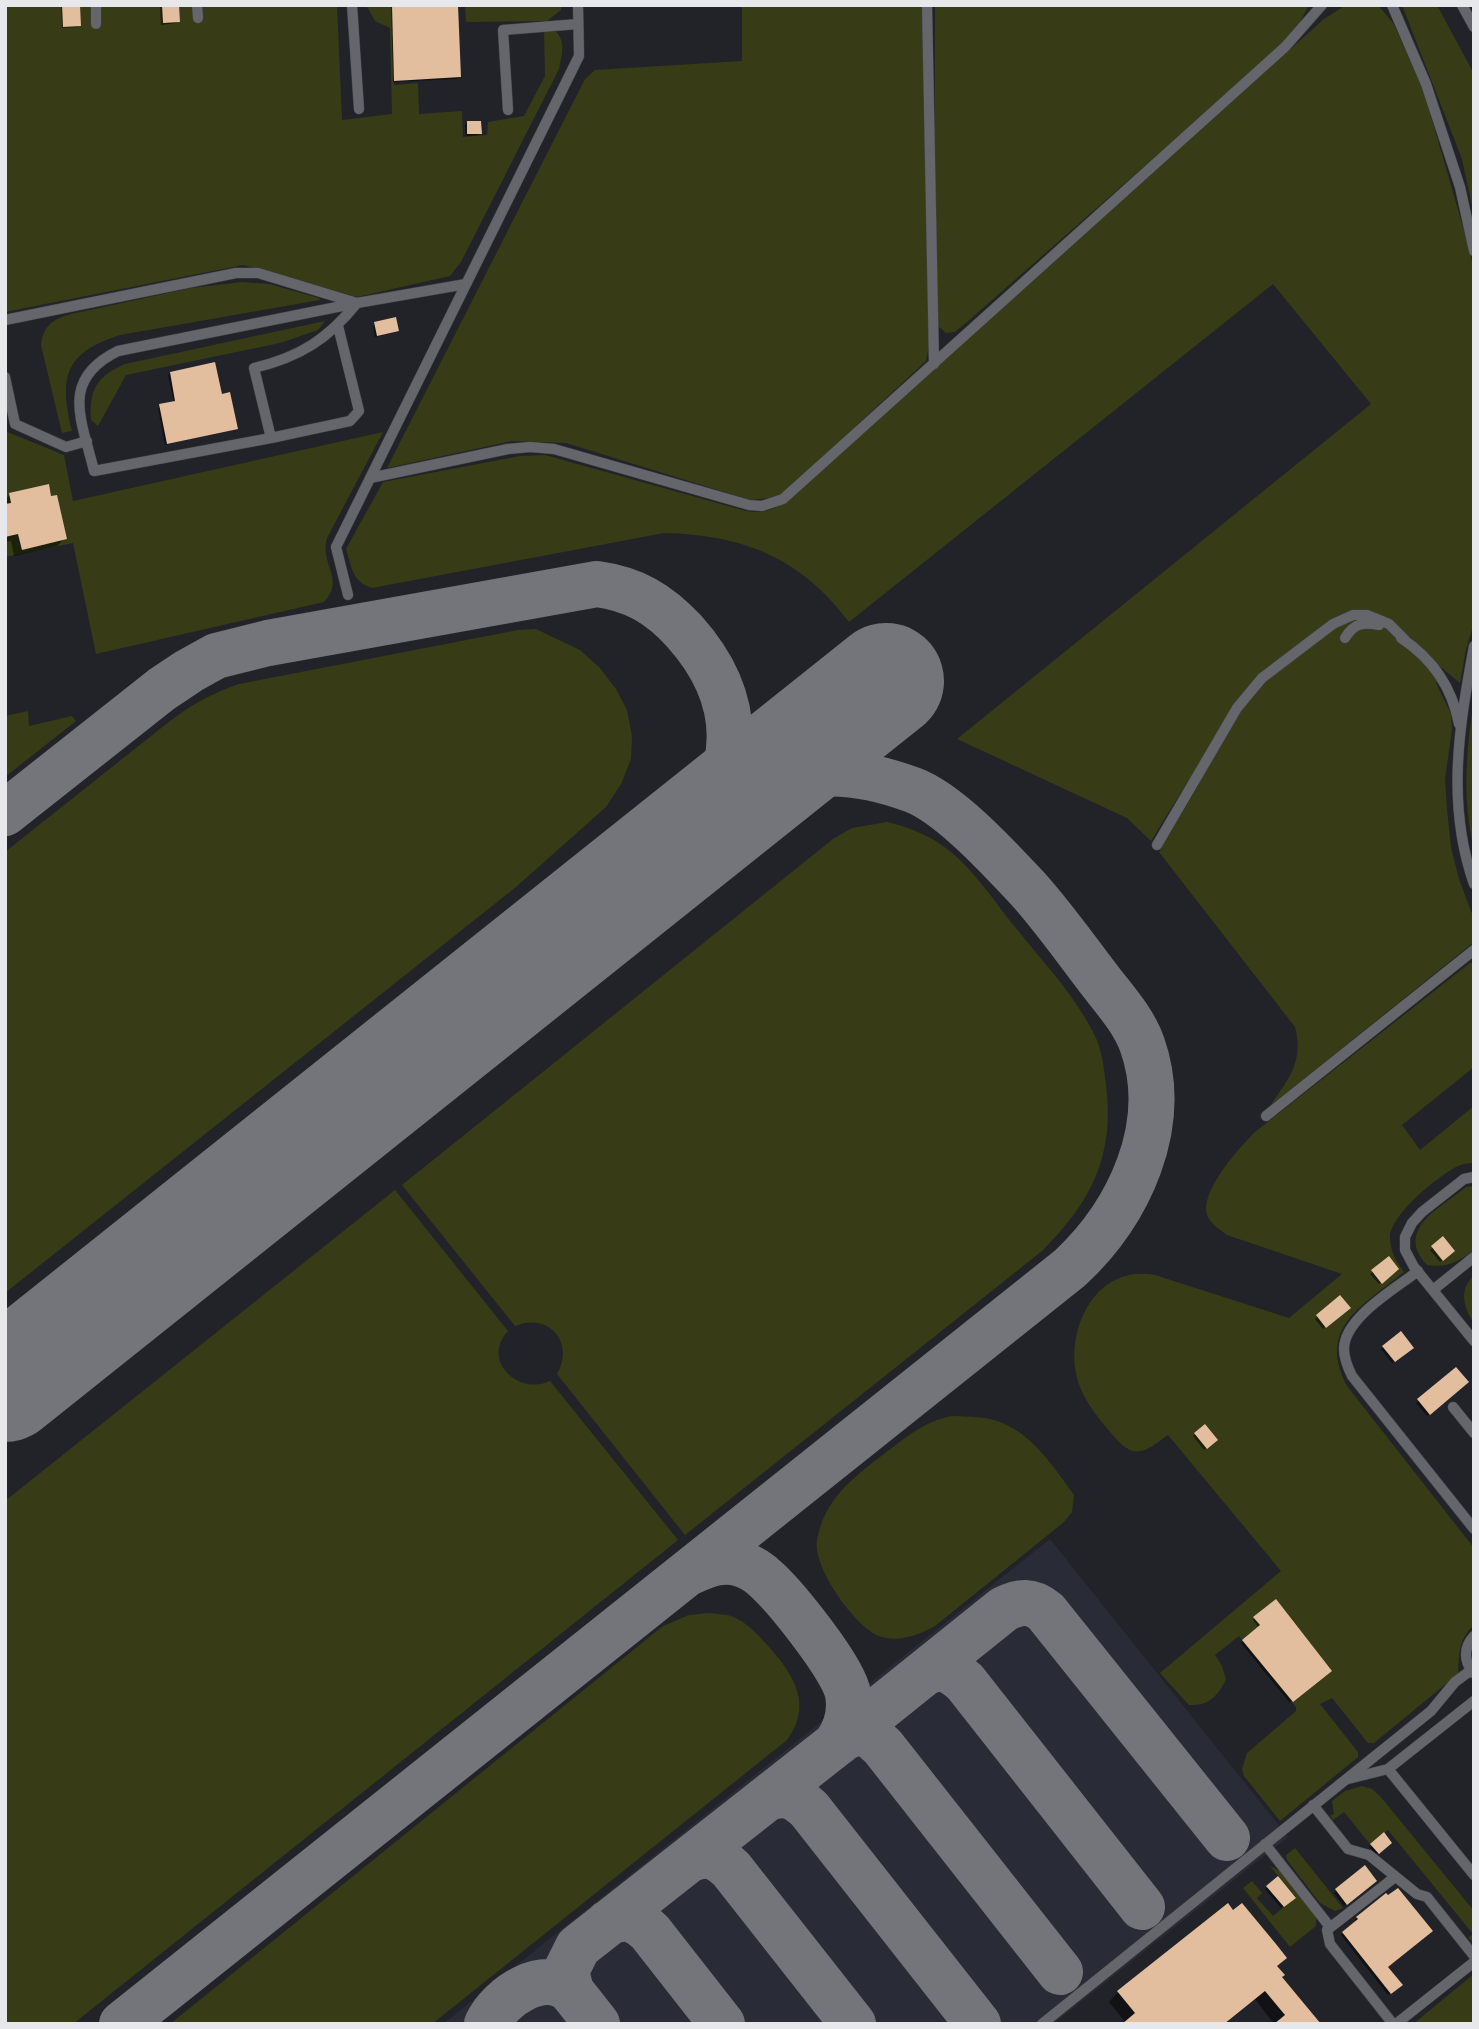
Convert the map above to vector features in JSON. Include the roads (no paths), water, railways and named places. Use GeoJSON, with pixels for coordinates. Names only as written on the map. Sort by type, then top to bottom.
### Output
{"type":"FeatureCollection","features":[{"type":"Feature","properties":{"kind":"lane"},"geometry":{"type":"LineString","coordinates":[[96,5],[96,24]]}},
{"type":"Feature","properties":{"kind":"lane"},"geometry":{"type":"LineString","coordinates":[[197,5],[198,18]]}},
{"type":"Feature","properties":{"kind":"lane"},"geometry":{"type":"LineString","coordinates":[[352,5],[359,109]]}},
{"type":"Feature","properties":{"kind":"lane"},"geometry":{"type":"LineString","coordinates":[[348,595],[336,547],[579,56],[578,5]]}},
{"type":"Feature","properties":{"kind":"lane"},"geometry":{"type":"LineString","coordinates":[[927,5],[934,364]]}},
{"type":"Feature","properties":{"kind":"lane"},"geometry":{"type":"LineString","coordinates":[[370,478],[508,449],[542,448],[554,449],[748,505],[762,506],[783,499],[1285,47],[1322,5]]}},
{"type":"Feature","properties":{"kind":"lane"},"geometry":{"type":"LineString","coordinates":[[1392,5],[1426,84],[1452,161],[1474,251]]}},
{"type":"Feature","properties":{"kind":"lane"},"geometry":{"type":"LineString","coordinates":[[1462,5],[1474,27]]}},
{"type":"Feature","properties":{"kind":"lane"},"geometry":{"type":"LineString","coordinates":[[508,110],[503,30],[578,24]]}},
{"type":"Feature","properties":{"kind":"lane"},"geometry":{"type":"LineString","coordinates":[[5,320],[236,273],[258,273],[357,303]]}},
{"type":"Feature","properties":{"kind":"lane"},"geometry":{"type":"LineString","coordinates":[[338,326],[359,411],[350,421],[94,471],[79,409],[78,392],[86,375],[102,359],[118,351],[466,284]]}},
{"type":"Feature","properties":{"kind":"lane"},"geometry":{"type":"LineString","coordinates":[[271,438],[254,368],[283,361],[315,344],[338,326],[357,303]]}},
{"type":"Feature","properties":{"kind":"lane"},"geometry":{"type":"LineString","coordinates":[[5,377],[15,424],[66,447],[87,440]]}},
{"type":"Feature","properties":{"kind":"lane"},"geometry":{"type":"LineString","coordinates":[[1157,845],[1237,708],[1262,678],[1333,624],[1353,615],[1367,615],[1389,624],[1446,682],[1454,702],[1460,732]]}},
{"type":"Feature","properties":{"kind":"lane"},"geometry":{"type":"LineString","coordinates":[[1345,638],[1352,627],[1366,622],[1383,626],[1405,640]]}},
{"type":"Feature","properties":{"kind":"lane"},"geometry":{"type":"LineString","coordinates":[[1474,646],[1457,751],[1457,811],[1465,860],[1474,884]]}},
{"type":"Feature","properties":{"kind":"lane"},"geometry":{"type":"LineString","coordinates":[[1266,1116],[1474,950]]}},
{"type":"Feature","properties":{"kind":"lane"},"geometry":{"type":"LineString","coordinates":[[1474,1177],[1465,1179],[1412,1223],[1405,1237],[1405,1250],[1418,1271],[1474,1341]]}},
{"type":"Feature","properties":{"kind":"lane"},"geometry":{"type":"LineString","coordinates":[[1433,1290],[1474,1258]]}},
{"type":"Feature","properties":{"kind":"lane"},"geometry":{"type":"LineString","coordinates":[[1418,1271],[1359,1317],[1349,1328],[1344,1350],[1346,1362],[1352,1376],[1474,1529]]}},
{"type":"Feature","properties":{"kind":"lane"},"geometry":{"type":"LineString","coordinates":[[1453,1407],[1474,1433]]}},
{"type":"Feature","properties":{"kind":"lane"},"geometry":{"type":"LineString","coordinates":[[1042,2024],[1431,1711],[1455,1682],[1473,1671],[1466,1661],[1465,1652],[1474,1636]]}},
{"type":"Feature","properties":{"kind":"lane"},"geometry":{"type":"LineString","coordinates":[[1345,1780],[1388,1769],[1474,1701]]}},
{"type":"Feature","properties":{"kind":"lane"},"geometry":{"type":"LineString","coordinates":[[1388,1769],[1474,1875]]}},
{"type":"Feature","properties":{"kind":"lane"},"geometry":{"type":"LineString","coordinates":[[1313,1805],[1348,1849],[1369,1855],[1417,1894],[1427,1898],[1474,1956]]}},
{"type":"Feature","properties":{"kind":"lane"},"geometry":{"type":"LineString","coordinates":[[1265,1844],[1330,1927]]}},
{"type":"Feature","properties":{"kind":"lane"},"geometry":{"type":"LineString","coordinates":[[1395,1877],[1327,1930],[1330,1944],[1394,2024],[1474,1962]]}}]}
